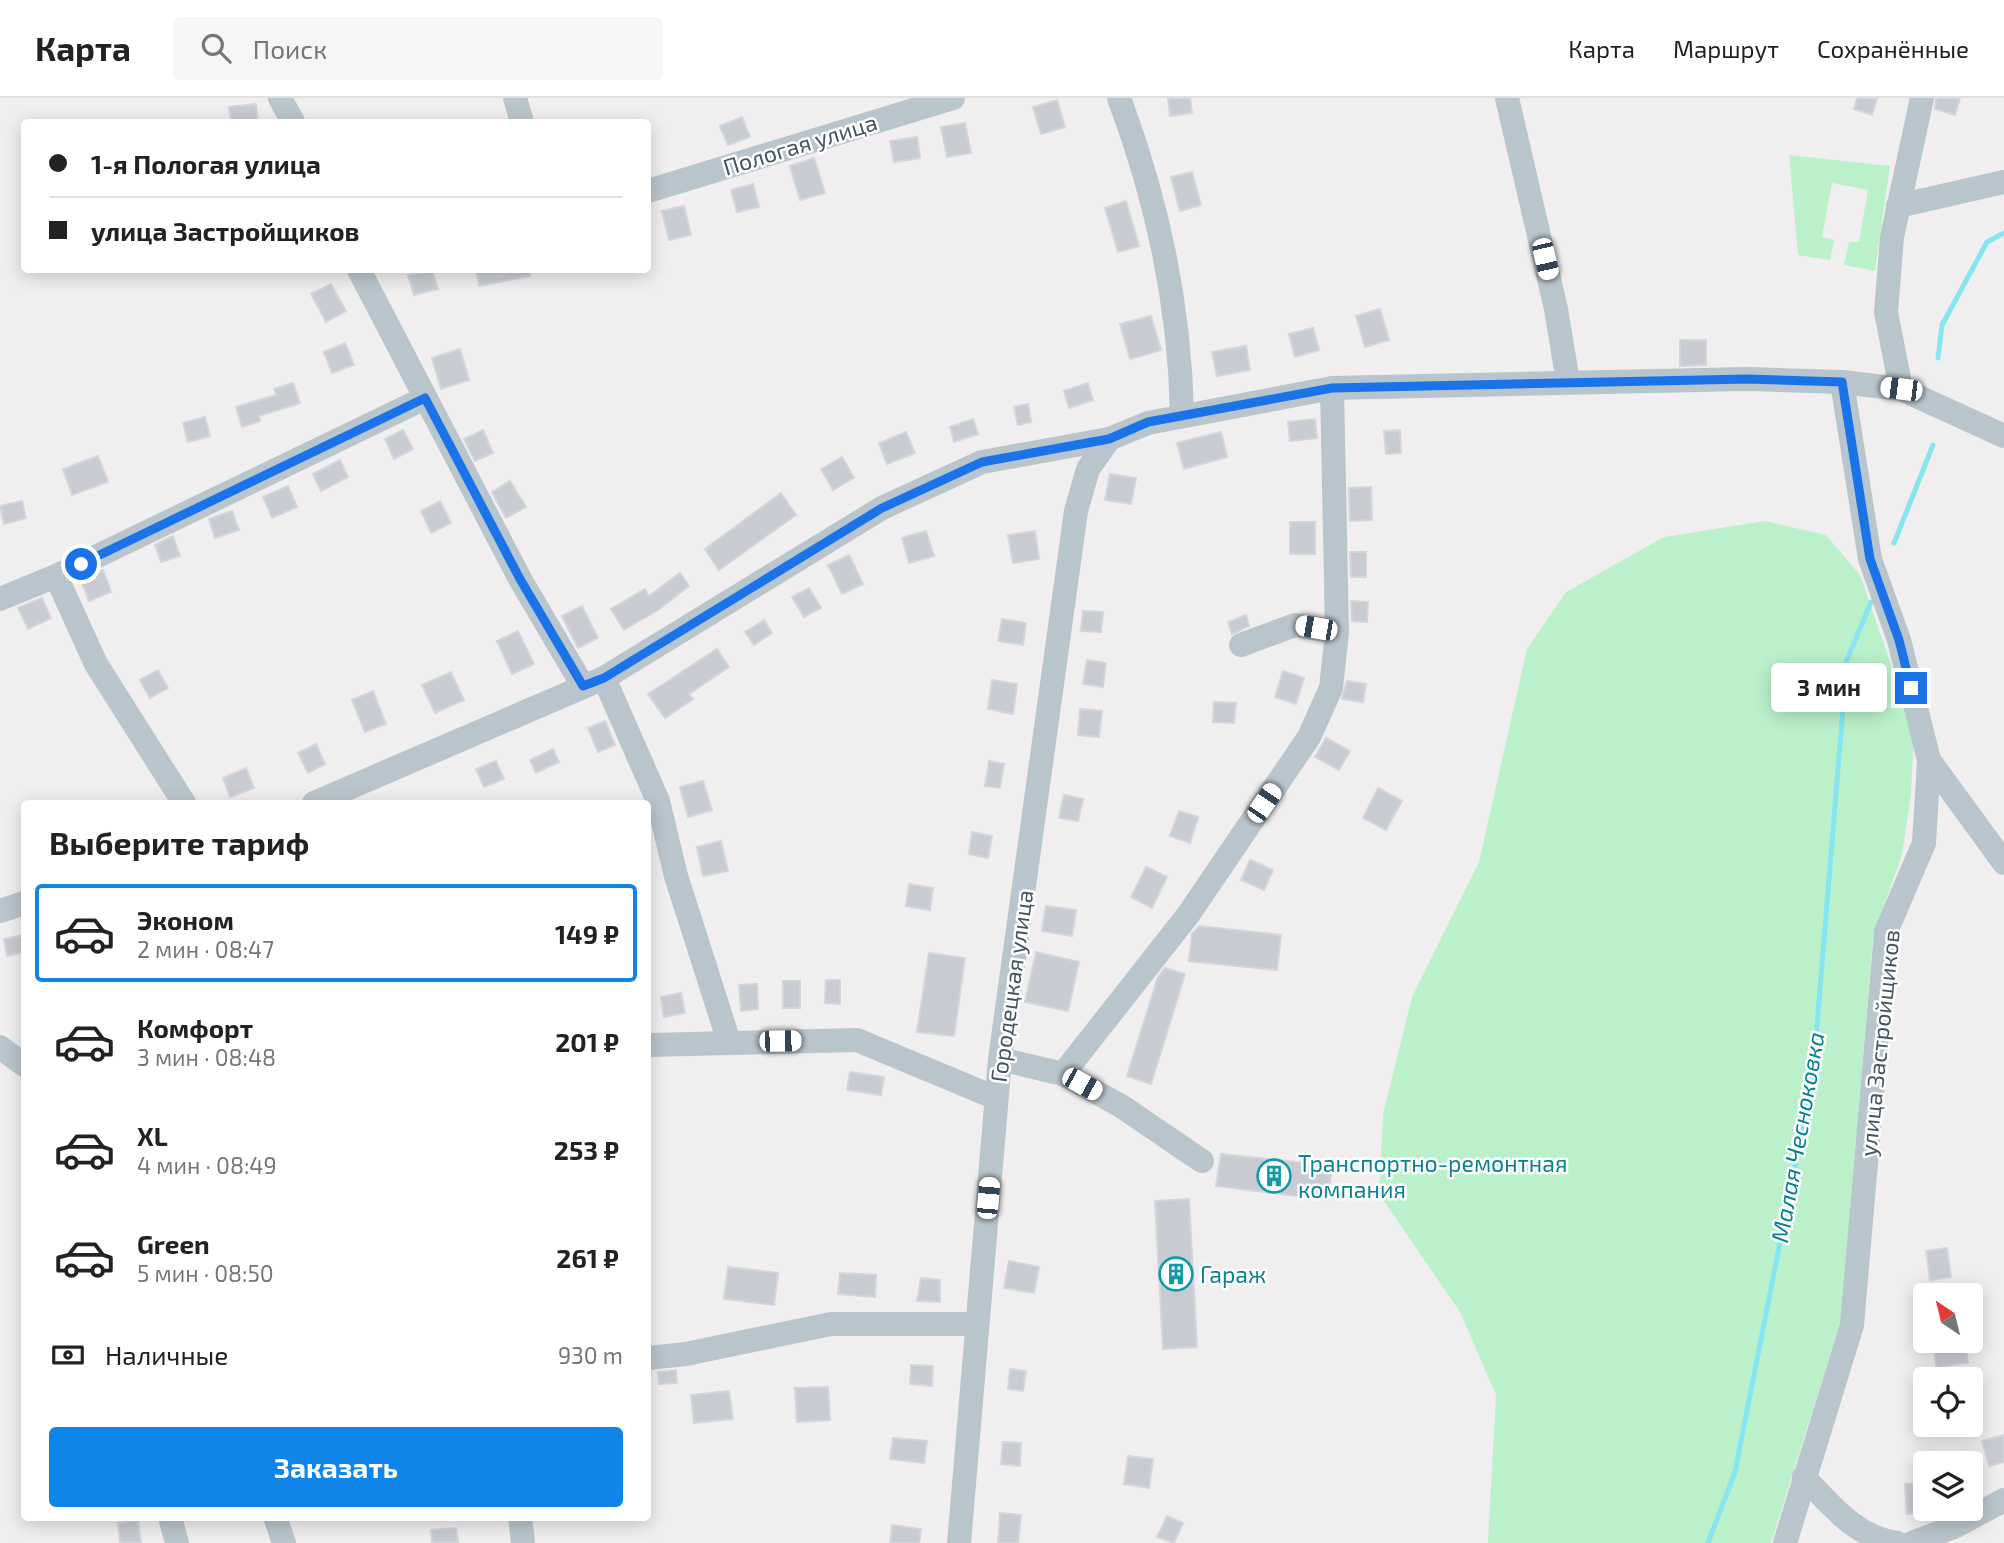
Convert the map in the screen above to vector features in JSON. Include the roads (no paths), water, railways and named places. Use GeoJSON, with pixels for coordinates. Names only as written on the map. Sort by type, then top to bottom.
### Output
{"type":"FeatureCollection","features":[{"type":"Feature","properties":{"kind":"street"},"geometry":{"type":"LineString","coordinates":[[280,98],[291,119]]}},
{"type":"Feature","properties":{"kind":"street"},"geometry":{"type":"LineString","coordinates":[[515,98],[521,119]]}},
{"type":"Feature","properties":{"kind":"street","name":"Пологая улица"},"geometry":{"type":"LineString","coordinates":[[651,190],[953,98]]}},
{"type":"Feature","properties":{"kind":"street"},"geometry":{"type":"LineString","coordinates":[[1119,98],[1161,235],[1181,351],[1182,415]]}},
{"type":"Feature","properties":{"kind":"street"},"geometry":{"type":"LineString","coordinates":[[1507,98],[1556,309],[1568,382]]}},
{"type":"Feature","properties":{"kind":"street"},"geometry":{"type":"LineString","coordinates":[[1901,389],[1886,312],[1892,237],[1922,98]]}},
{"type":"Feature","properties":{"kind":"street"},"geometry":{"type":"LineString","coordinates":[[1898,206],[2004,182]]}},
{"type":"Feature","properties":{"kind":"street"},"geometry":{"type":"LineString","coordinates":[[363,273],[425,398],[520,579],[593,682],[658,801],[676,876],[729,1042]]}},
{"type":"Feature","properties":{"kind":"street"},"geometry":{"type":"LineString","coordinates":[[321,800],[593,682],[882,508],[982,462],[1109,439],[1148,422],[1332,388],[1747,379],[1842,382],[1901,389],[2004,436]]}},
{"type":"Feature","properties":{"kind":"street","name":"улица Застройщиков"},"geometry":{"type":"LineString","coordinates":[[1785,1543],[1852,1325],[1886,932],[1924,843],[1929,760],[1899,640],[1870,559],[1842,382]]}},
{"type":"Feature","properties":{"kind":"street"},"geometry":{"type":"LineString","coordinates":[[1063,1074],[1188,915],[1309,737],[1331,688],[1337,632],[1332,388]]}},
{"type":"Feature","properties":{"kind":"street"},"geometry":{"type":"LineString","coordinates":[[0,598],[56,576],[425,398]]}},
{"type":"Feature","properties":{"kind":"street","name":"Городецкая улица"},"geometry":{"type":"LineString","coordinates":[[959,1543],[1000,1059],[1076,511],[1088,469],[1109,439]]}},
{"type":"Feature","properties":{"kind":"street"},"geometry":{"type":"LineString","coordinates":[[56,576],[96,664],[182,800]]}},
{"type":"Feature","properties":{"kind":"street"},"geometry":{"type":"LineString","coordinates":[[1241,645],[1295,625],[1337,632]]}},
{"type":"Feature","properties":{"kind":"street"},"geometry":{"type":"LineString","coordinates":[[1929,760],[2004,863]]}},
{"type":"Feature","properties":{"kind":"street"},"geometry":{"type":"LineString","coordinates":[[0,911],[21,904]]}},
{"type":"Feature","properties":{"kind":"street"},"geometry":{"type":"LineString","coordinates":[[651,1045],[857,1040],[996,1098]]}},
{"type":"Feature","properties":{"kind":"street"},"geometry":{"type":"LineString","coordinates":[[0,1047],[21,1063]]}},
{"type":"Feature","properties":{"kind":"street"},"geometry":{"type":"LineString","coordinates":[[1000,1059],[1063,1074],[1121,1106],[1202,1161]]}},
{"type":"Feature","properties":{"kind":"street"},"geometry":{"type":"LineString","coordinates":[[651,1358],[686,1354],[831,1324],[977,1324]]}},
{"type":"Feature","properties":{"kind":"street"},"geometry":{"type":"LineString","coordinates":[[1804,1476],[1847,1522],[1880,1541],[1897,1543]]}},
{"type":"Feature","properties":{"kind":"street"},"geometry":{"type":"LineString","coordinates":[[1912,1543],[1954,1534],[2004,1500]]}},
{"type":"Feature","properties":{"kind":"street"},"geometry":{"type":"LineString","coordinates":[[171,1521],[177,1543]]}},
{"type":"Feature","properties":{"kind":"street"},"geometry":{"type":"LineString","coordinates":[[276,1521],[284,1543]]}},
{"type":"Feature","properties":{"kind":"street"},"geometry":{"type":"LineString","coordinates":[[520,1521],[523,1543]]}},
{"type":"Feature","properties":{"kind":"waterway","name":"Малая Чесноковка"},"geometry":{"type":"LineString","coordinates":[[1938,358],[1942,325],[1987,242],[2004,233]]}},
{"type":"Feature","properties":{"kind":"waterway","name":"Малая Чесноковка"},"geometry":{"type":"LineString","coordinates":[[1894,543],[1933,445]]}},
{"type":"Feature","properties":{"kind":"waterway","name":"Малая Чесноковка"},"geometry":{"type":"LineString","coordinates":[[1708,1543],[1735,1472],[1813,1074],[1847,660],[1871,602]]}},
{"type":"Feature","properties":{"kind":"place","name":"Транспортно-ремонтная компания"},"geometry":{"type":"Point","coordinates":[1274,1176]}},
{"type":"Feature","properties":{"kind":"place","name":"Гараж"},"geometry":{"type":"Point","coordinates":[1176,1274]}}]}
